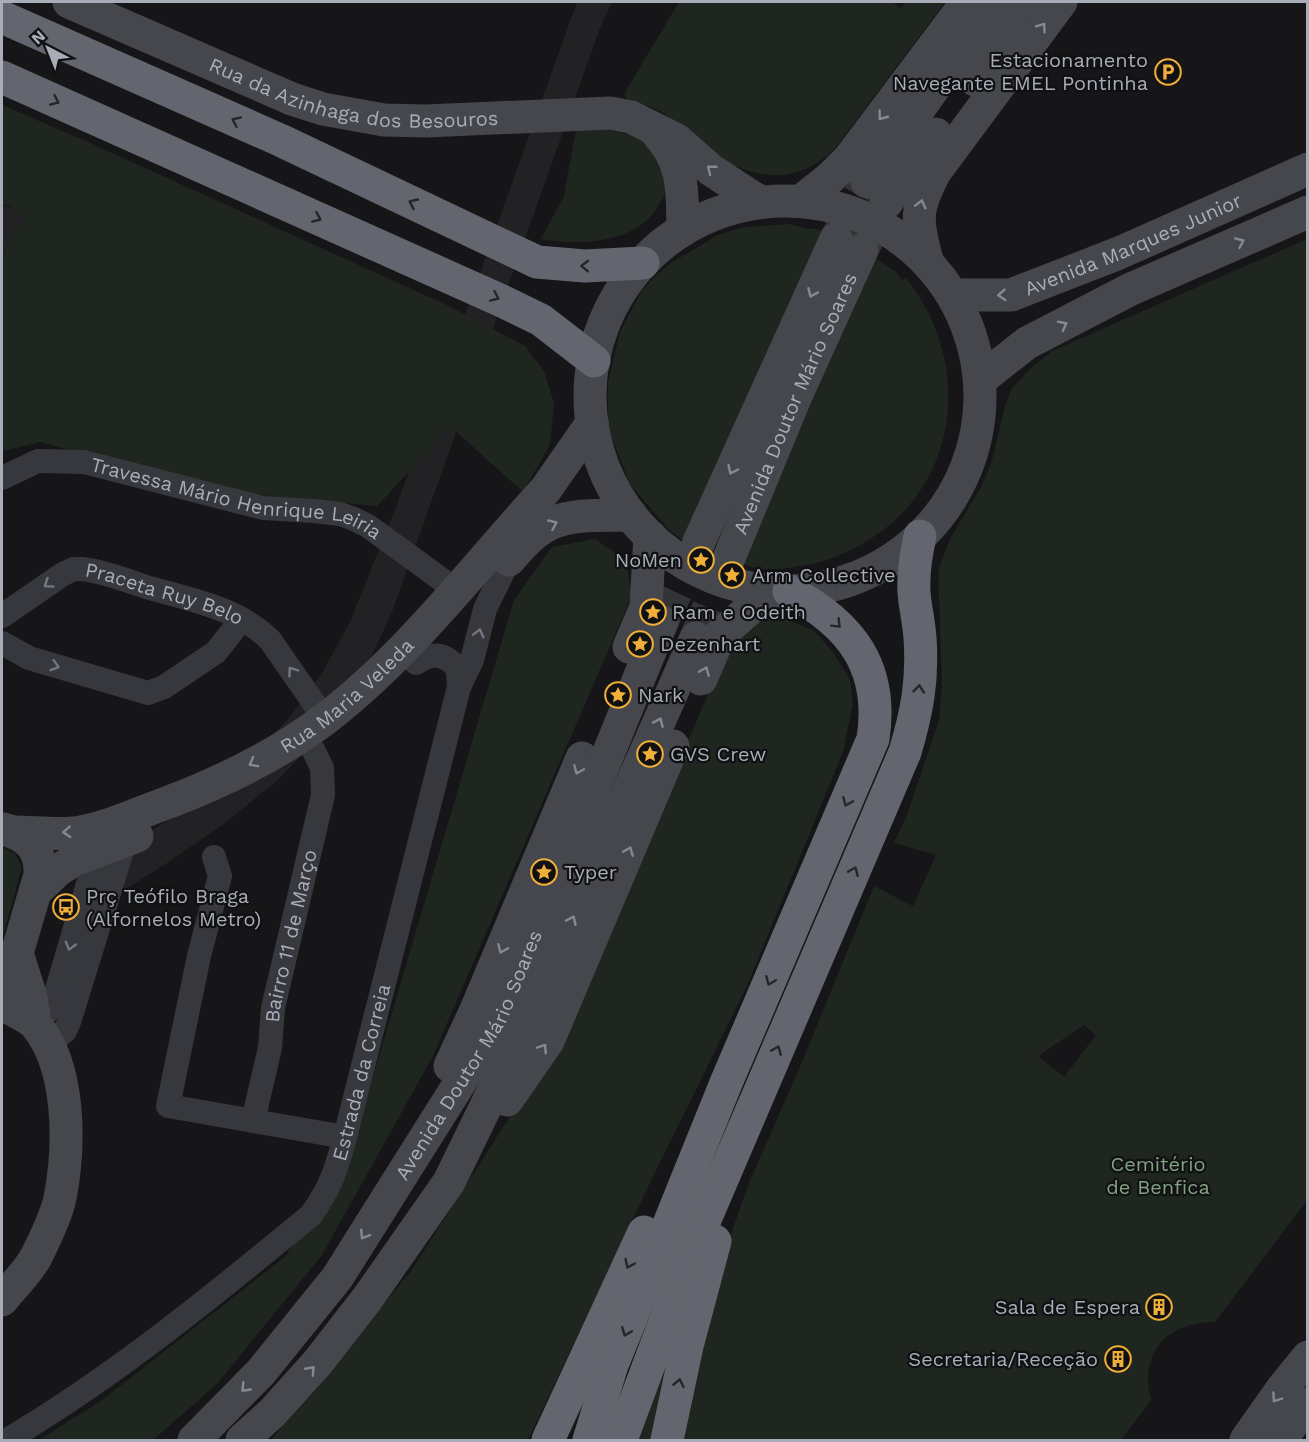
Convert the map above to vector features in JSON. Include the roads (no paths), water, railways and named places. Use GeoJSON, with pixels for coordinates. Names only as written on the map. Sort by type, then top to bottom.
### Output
{"type":"FeatureCollection","features":[{"type":"Feature","properties":{"kind":"highway"},"geometry":{"type":"LineString","coordinates":[[2,17],[280,140],[537,262],[585,266],[643,263]]}},
{"type":"Feature","properties":{"kind":"highway"},"geometry":{"type":"LineString","coordinates":[[2,77],[541,320],[594,361]]}},
{"type":"Feature","properties":{"kind":"highway"},"geometry":{"type":"LineString","coordinates":[[621,1440],[689,1257],[905,752],[916,715],[921,681],[920,637],[914,591],[915,562],[920,536]]}},
{"type":"Feature","properties":{"kind":"highway"},"geometry":{"type":"LineString","coordinates":[[589,1440],[612,1365],[726,1083],[873,739],[876,721],[873,684],[866,663],[853,642],[834,620],[813,604],[780,590]]}},
{"type":"Feature","properties":{"kind":"highway"},"geometry":{"type":"LineString","coordinates":[[548,1440],[673,1172],[726,1083]]}},
{"type":"Feature","properties":{"kind":"highway"},"geometry":{"type":"LineString","coordinates":[[667,1440],[690,1335],[754,1104]]}},
{"type":"Feature","properties":{"kind":"main road","name":"Rua da Azinhaga dos Besouros"},"geometry":{"type":"LineString","coordinates":[[69,2],[292,99],[353,115],[384,120],[426,121],[610,113],[631,117],[677,140],[711,170],[760,202]]}},
{"type":"Feature","properties":{"kind":"main road"},"geometry":{"type":"LineString","coordinates":[[801,201],[849,159],[967,2]]}},
{"type":"Feature","properties":{"kind":"main road"},"geometry":{"type":"LineString","coordinates":[[995,2],[877,192],[1032,2]]}},
{"type":"Feature","properties":{"kind":"main road"},"geometry":{"type":"LineString","coordinates":[[927,261],[918,223],[920,205],[926,189],[936,172],[1061,2]]}},
{"type":"Feature","properties":{"kind":"main road"},"geometry":{"type":"LineString","coordinates":[[650,125],[677,162],[681,185],[683,230]]}},
{"type":"Feature","properties":{"kind":"main road","name":"Avenida Marques Junior"},"geometry":{"type":"LineString","coordinates":[[953,296],[1011,295],[1119,253],[1308,169]]}},
{"type":"Feature","properties":{"kind":"main road"},"geometry":{"type":"LineString","coordinates":[[801,201],[829,205],[857,214],[882,226],[927,261],[953,296],[976,351],[980,380],[978,423],[967,465],[948,503],[920,536],[902,552],[860,576],[837,584],[780,590],[744,586],[718,579],[678,558],[640,526],[613,487],[600,456],[592,423],[590,392],[594,361],[604,326],[620,292],[643,263],[662,245],[707,217],[733,208],[760,202],[801,201]]}},
{"type":"Feature","properties":{"kind":"main road","name":"Avenida Marques Junior"},"geometry":{"type":"LineString","coordinates":[[980,380],[1027,343],[1121,294],[1308,212]]}},
{"type":"Feature","properties":{"kind":"main road","name":"Avenida Doutor Mário Soares"},"geometry":{"type":"LineString","coordinates":[[698,544],[849,245],[795,398],[729,558]]}},
{"type":"Feature","properties":{"kind":"main road","name":"Rua Maria Veleda"},"geometry":{"type":"LineString","coordinates":[[34,892],[69,862],[192,793],[247,767],[325,719],[363,687],[456,590],[546,489],[592,423]]}},
{"type":"Feature","properties":{"kind":"main road","name":"Rua Maria Veleda"},"geometry":{"type":"LineString","coordinates":[[8,830],[113,837],[188,818],[221,803],[272,778],[314,751],[362,714],[416,663],[523,544],[550,523],[580,517],[640,526]]}},
{"type":"Feature","properties":{"kind":"main road"},"geometry":{"type":"LineString","coordinates":[[396,1185],[476,1010],[646,607],[640,526]]}},
{"type":"Feature","properties":{"kind":"main road"},"geometry":{"type":"LineString","coordinates":[[449,1182],[548,1041],[720,635],[780,590]]}},
{"type":"Feature","properties":{"kind":"main road","name":"Avenida Doutor Mário Soares"},"geometry":{"type":"LineString","coordinates":[[194,1440],[261,1372],[337,1278],[500,1019],[662,622]]}},
{"type":"Feature","properties":{"kind":"main road","name":"Avenida Doutor Mário Soares"},"geometry":{"type":"LineString","coordinates":[[242,1440],[272,1413],[318,1362],[360,1308],[449,1182],[523,1030],[696,638]]}},
{"type":"Feature","properties":{"kind":"main road"},"geometry":{"type":"LineString","coordinates":[[2,1300],[35,1259],[60,1199],[66,1134],[64,1102],[58,1068],[41,1034],[31,997],[9,966],[40,875],[40,862],[33,846],[26,839],[8,830]]}},
{"type":"Feature","properties":{"kind":"main road"},"geometry":{"type":"LineString","coordinates":[[2,1003],[41,1034]]}},
{"type":"Feature","properties":{"kind":"main road"},"geometry":{"type":"LineString","coordinates":[[1246,1440],[1282,1389],[1308,1358]]}},
{"type":"Feature","properties":{"kind":"street","name":"Travessa Mário Henrique Leiria"},"geometry":{"type":"LineString","coordinates":[[2,478],[38,461],[84,462],[263,508],[340,514],[368,526],[456,590]]}},
{"type":"Feature","properties":{"kind":"street","name":"Estrada da Correia"},"geometry":{"type":"LineString","coordinates":[[7,1440],[45,1418],[111,1372],[311,1215],[332,1182],[459,687],[472,660],[485,609],[507,562]]}},
{"type":"Feature","properties":{"kind":"street","name":"Praceta Ruy Belo"},"geometry":{"type":"LineString","coordinates":[[2,616],[63,574],[74,569],[83,569],[207,605],[242,619],[216,652],[164,687],[148,693],[29,658],[2,643]]}},
{"type":"Feature","properties":{"kind":"street"},"geometry":{"type":"LineString","coordinates":[[242,619],[259,629],[270,640],[325,719]]}},
{"type":"Feature","properties":{"kind":"street"},"geometry":{"type":"LineString","coordinates":[[416,663],[427,656],[437,654],[444,657],[458,669],[459,687]]}},
{"type":"Feature","properties":{"kind":"street","name":"Bairro 11 de Março"},"geometry":{"type":"LineString","coordinates":[[253,1121],[270,1048],[273,1008],[323,795],[322,768],[314,751]]}},
{"type":"Feature","properties":{"kind":"street"},"geometry":{"type":"LineString","coordinates":[[41,1034],[113,837]]}},
{"type":"Feature","properties":{"kind":"street"},"geometry":{"type":"LineString","coordinates":[[214,857],[220,876],[199,956],[168,1106],[345,1137]]}},
{"type":"Feature","properties":{"kind":"street","name":"Avenida Doutor Mário Soares"},"geometry":{"type":"LineString","coordinates":[[255,1440],[272,1413]]}},
{"type":"Feature","properties":{"kind":"tunnel"},"geometry":{"type":"LineString","coordinates":[[836,239],[867,182]]}},
{"type":"Feature","properties":{"kind":"tunnel"},"geometry":{"type":"LineString","coordinates":[[862,250],[886,203]]}},
{"type":"Feature","properties":{"kind":"tunnel"},"geometry":{"type":"LineString","coordinates":[[662,622],[698,544]]}},
{"type":"Feature","properties":{"kind":"tunnel"},"geometry":{"type":"LineString","coordinates":[[696,638],[729,558]]}},
{"type":"Feature","properties":{"kind":"place","name":"Estacionamento Navegante EMEL Pontinha"},"geometry":{"type":"Point","coordinates":[1168,72]}},
{"type":"Feature","properties":{"kind":"place","name":"NoMen"},"geometry":{"type":"Point","coordinates":[701,560]}},
{"type":"Feature","properties":{"kind":"place","name":"Arm Collective"},"geometry":{"type":"Point","coordinates":[732,575]}},
{"type":"Feature","properties":{"kind":"place","name":"Ram e Odeith"},"geometry":{"type":"Point","coordinates":[653,612]}},
{"type":"Feature","properties":{"kind":"place","name":"Dezenhart"},"geometry":{"type":"Point","coordinates":[640,644]}},
{"type":"Feature","properties":{"kind":"place","name":"Nark"},"geometry":{"type":"Point","coordinates":[618,695]}},
{"type":"Feature","properties":{"kind":"place","name":"GVS Crew"},"geometry":{"type":"Point","coordinates":[650,754]}},
{"type":"Feature","properties":{"kind":"place","name":"Typer"},"geometry":{"type":"Point","coordinates":[544,872]}},
{"type":"Feature","properties":{"kind":"place","name":"Prç Teófilo Braga (Alfornelos Metro)"},"geometry":{"type":"Point","coordinates":[66,907]}},
{"type":"Feature","properties":{"kind":"place","name":"Sala de Espera"},"geometry":{"type":"Point","coordinates":[1159,1307]}},
{"type":"Feature","properties":{"kind":"place","name":"Secretaria/Receção"},"geometry":{"type":"Point","coordinates":[1118,1359]}},
{"type":"Feature","properties":{"kind":"park label","name":"Cemitério de Benfica"},"geometry":{"type":"Point","coordinates":[1158,1176]}}]}
